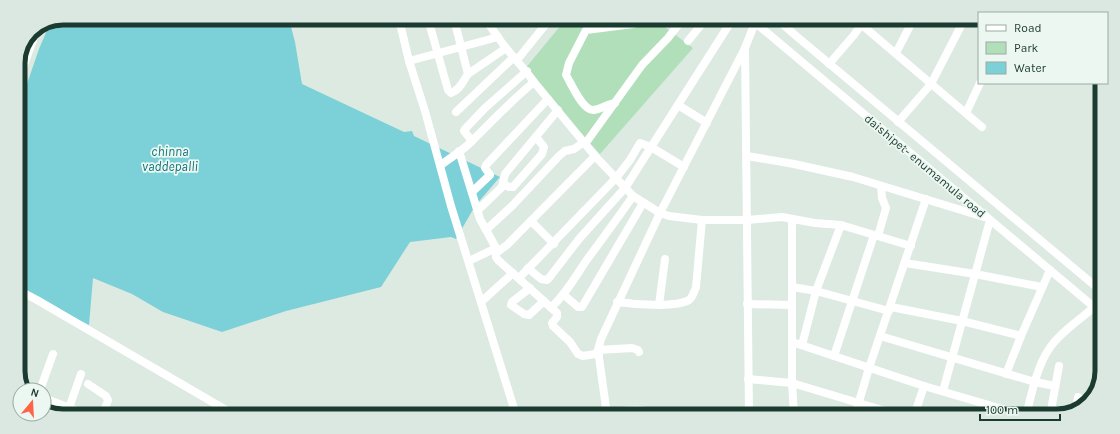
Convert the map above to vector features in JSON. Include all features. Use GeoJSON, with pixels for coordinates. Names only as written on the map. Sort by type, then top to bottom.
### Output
{"type":"FeatureCollection","features":[{"type":"Feature","properties":{"kind":"street"},"geometry":{"type":"LineString","coordinates":[[400,25],[441,165],[451,206],[514,409]]}},
{"type":"Feature","properties":{"kind":"street"},"geometry":{"type":"LineString","coordinates":[[430,25],[448,90],[451,93],[458,89],[468,74],[506,48]]}},
{"type":"Feature","properties":{"kind":"street"},"geometry":{"type":"LineString","coordinates":[[456,25],[468,74]]}},
{"type":"Feature","properties":{"kind":"street"},"geometry":{"type":"LineString","coordinates":[[456,112],[516,58],[545,25]]}},
{"type":"Feature","properties":{"kind":"street"},"geometry":{"type":"LineString","coordinates":[[615,103],[592,110],[587,109],[566,75],[568,63],[586,30],[625,25]]}},
{"type":"Feature","properties":{"kind":"street"},"geometry":{"type":"LineString","coordinates":[[486,230],[512,206],[559,156],[584,143],[642,65],[668,38],[678,25]]}},
{"type":"Feature","properties":{"kind":"street"},"geometry":{"type":"LineString","coordinates":[[688,41],[701,25]]}},
{"type":"Feature","properties":{"kind":"street"},"geometry":{"type":"LineString","coordinates":[[528,268],[541,279],[547,280],[579,239],[625,188],[729,25]]}},
{"type":"Feature","properties":{"kind":"street"},"geometry":{"type":"LineString","coordinates":[[606,409],[599,353],[601,339],[660,213],[745,48],[753,25]]}},
{"type":"Feature","properties":{"kind":"street","name":"daishipet- enumamula road"},"geometry":{"type":"LineString","coordinates":[[759,25],[1095,307]]}},
{"type":"Feature","properties":{"kind":"street"},"geometry":{"type":"LineString","coordinates":[[785,25],[828,64],[1095,286]]}},
{"type":"Feature","properties":{"kind":"street"},"geometry":{"type":"LineString","coordinates":[[828,64],[854,35],[859,25]]}},
{"type":"Feature","properties":{"kind":"street"},"geometry":{"type":"LineString","coordinates":[[865,25],[982,126]]}},
{"type":"Feature","properties":{"kind":"street"},"geometry":{"type":"LineString","coordinates":[[896,53],[910,25]]}},
{"type":"Feature","properties":{"kind":"street"},"geometry":{"type":"LineString","coordinates":[[898,122],[932,84],[962,25]]}},
{"type":"Feature","properties":{"kind":"street"},"geometry":{"type":"LineString","coordinates":[[492,27],[506,48],[527,71],[534,82],[595,156],[633,196],[660,213],[669,216],[702,220],[747,220],[773,217],[841,225],[911,246]]}},
{"type":"Feature","properties":{"kind":"street"},"geometry":{"type":"LineString","coordinates":[[409,61],[498,37]]}},
{"type":"Feature","properties":{"kind":"street"},"geometry":{"type":"LineString","coordinates":[[25,62],[33,39]]}},
{"type":"Feature","properties":{"kind":"street"},"geometry":{"type":"LineString","coordinates":[[745,48],[749,409]]}},
{"type":"Feature","properties":{"kind":"street"},"geometry":{"type":"LineString","coordinates":[[472,142],[464,131],[465,129],[485,108],[527,71]]}},
{"type":"Feature","properties":{"kind":"street"},"geometry":{"type":"LineString","coordinates":[[441,165],[472,142],[486,126],[534,82]]}},
{"type":"Feature","properties":{"kind":"street"},"geometry":{"type":"LineString","coordinates":[[966,113],[980,84]]}},
{"type":"Feature","properties":{"kind":"street"},"geometry":{"type":"LineString","coordinates":[[472,192],[490,175],[485,168],[486,165],[548,99]]}},
{"type":"Feature","properties":{"kind":"street"},"geometry":{"type":"LineString","coordinates":[[678,105],[707,123]]}},
{"type":"Feature","properties":{"kind":"street"},"geometry":{"type":"LineString","coordinates":[[478,210],[504,184],[505,174],[558,110]]}},
{"type":"Feature","properties":{"kind":"street"},"geometry":{"type":"LineString","coordinates":[[504,184],[513,187],[542,154],[544,147],[536,137]]}},
{"type":"Feature","properties":{"kind":"street"},"geometry":{"type":"LineString","coordinates":[[482,302],[528,268],[554,244],[616,178],[630,160],[640,143],[651,147],[684,167]]}},
{"type":"Feature","properties":{"kind":"street"},"geometry":{"type":"LineString","coordinates":[[459,151],[480,219],[496,250],[498,260],[557,314],[556,319],[552,323],[553,326],[570,342],[578,354],[583,356],[632,348],[638,350],[639,352]]}},
{"type":"Feature","properties":{"kind":"street"},"geometry":{"type":"LineString","coordinates":[[469,262],[507,245],[595,156]]}},
{"type":"Feature","properties":{"kind":"street"},"geometry":{"type":"LineString","coordinates":[[747,156],[794,164],[853,177],[988,219],[975,274],[943,391]]}},
{"type":"Feature","properties":{"kind":"street"},"geometry":{"type":"LineString","coordinates":[[834,356],[886,208],[882,198],[881,186]]}},
{"type":"Feature","properties":{"kind":"street"},"geometry":{"type":"LineString","coordinates":[[551,308],[564,295],[633,196]]}},
{"type":"Feature","properties":{"kind":"street"},"geometry":{"type":"LineString","coordinates":[[857,409],[869,368],[926,199]]}},
{"type":"Feature","properties":{"kind":"street"},"geometry":{"type":"LineString","coordinates":[[564,295],[578,307],[582,307],[594,289],[643,203]]}},
{"type":"Feature","properties":{"kind":"street"},"geometry":{"type":"LineString","coordinates":[[792,219],[792,383],[794,409]]}},
{"type":"Feature","properties":{"kind":"street"},"geometry":{"type":"LineString","coordinates":[[618,302],[659,305],[690,300],[696,287],[702,220]]}},
{"type":"Feature","properties":{"kind":"street"},"geometry":{"type":"LineString","coordinates":[[531,221],[554,244]]}},
{"type":"Feature","properties":{"kind":"street"},"geometry":{"type":"LineString","coordinates":[[802,345],[816,291],[841,225]]}},
{"type":"Feature","properties":{"kind":"street"},"geometry":{"type":"LineString","coordinates":[[659,305],[665,259]]}},
{"type":"Feature","properties":{"kind":"street"},"geometry":{"type":"LineString","coordinates":[[905,263],[975,274],[1042,287]]}},
{"type":"Feature","properties":{"kind":"street"},"geometry":{"type":"LineString","coordinates":[[1006,374],[1050,270]]}},
{"type":"Feature","properties":{"kind":"street"},"geometry":{"type":"LineString","coordinates":[[792,287],[816,291],[890,309],[962,321],[1021,336]]}},
{"type":"Feature","properties":{"kind":"street"},"geometry":{"type":"LineString","coordinates":[[530,288],[512,302],[511,305],[524,314],[529,315],[544,301]]}},
{"type":"Feature","properties":{"kind":"street"},"geometry":{"type":"LineString","coordinates":[[25,296],[36,300],[225,409]]}},
{"type":"Feature","properties":{"kind":"street"},"geometry":{"type":"LineString","coordinates":[[747,304],[792,305]]}},
{"type":"Feature","properties":{"kind":"street"},"geometry":{"type":"LineString","coordinates":[[1028,409],[1044,356],[1049,348],[1068,329],[1095,310]]}},
{"type":"Feature","properties":{"kind":"street"},"geometry":{"type":"LineString","coordinates":[[880,336],[1006,374],[1055,386]]}},
{"type":"Feature","properties":{"kind":"street"},"geometry":{"type":"LineString","coordinates":[[792,342],[924,386],[1003,409]]}},
{"type":"Feature","properties":{"kind":"street"},"geometry":{"type":"LineString","coordinates":[[43,382],[53,354]]}},
{"type":"Feature","properties":{"kind":"street"},"geometry":{"type":"LineString","coordinates":[[1051,409],[1059,366]]}},
{"type":"Feature","properties":{"kind":"street"},"geometry":{"type":"LineString","coordinates":[[72,409],[81,374]]}},
{"type":"Feature","properties":{"kind":"street"},"geometry":{"type":"LineString","coordinates":[[748,379],[792,383],[880,409]]}},
{"type":"Feature","properties":{"kind":"street"},"geometry":{"type":"LineString","coordinates":[[88,384],[106,396],[108,400],[105,409]]}},
{"type":"Feature","properties":{"kind":"street"},"geometry":{"type":"LineString","coordinates":[[916,409],[924,386]]}},
{"type":"Feature","properties":{"kind":"street"},"geometry":{"type":"LineString","coordinates":[[1077,403],[1078,397]]}},
{"type":"Feature","properties":{"kind":"street"},"geometry":{"type":"LineString","coordinates":[[52,401],[70,409]]}},
{"type":"Feature","properties":{"kind":"green space"},"geometry":{"type":"Polygon","coordinates":[[[561,25],[662,25],[693,48],[600,154],[524,70],[561,25]]]}},
{"type":"Feature","properties":{"kind":"water","name":"chinna vaddepalli"},"geometry":{"type":"Polygon","coordinates":[[[63,25],[291,25],[302,84],[404,132],[412,131],[414,136],[500,177],[475,206],[456,239],[451,237],[410,242],[381,287],[286,311],[222,332],[163,312],[132,294],[93,278],[89,325],[25,293],[25,90],[48,29],[63,25]]]}}]}
